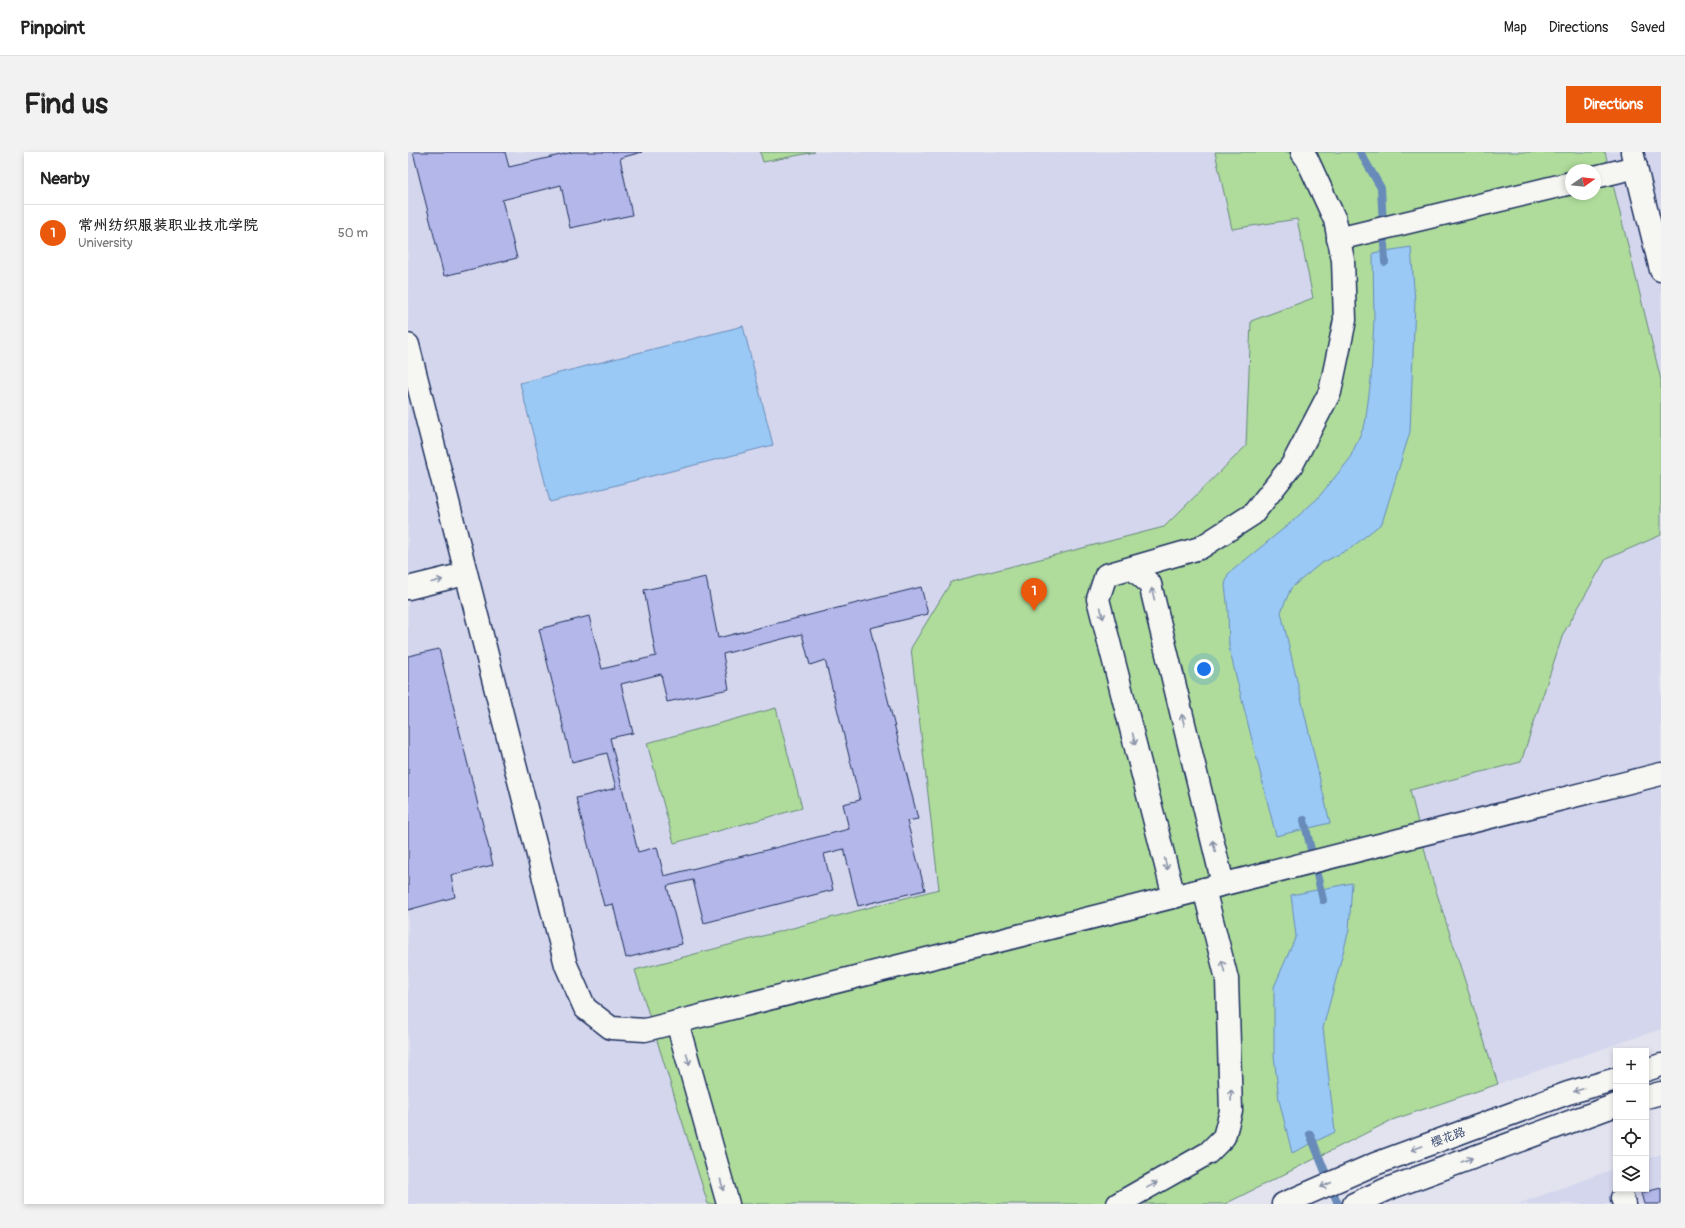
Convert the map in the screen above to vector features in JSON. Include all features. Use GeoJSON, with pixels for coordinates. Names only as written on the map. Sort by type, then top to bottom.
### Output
{"type":"FeatureCollection","features":[{"type":"Feature","properties":{"kind":"street"},"geometry":{"type":"LineString","coordinates":[[1174,897],[1098,599],[1106,575],[1133,569],[1200,548],[1253,514],[1292,465],[1330,392],[1346,320],[1343,260],[1334,220],[1307,159],[1302,152]]}},
{"type":"Feature","properties":{"kind":"street"},"geometry":{"type":"LineString","coordinates":[[1601,174],[1634,160],[1661,270]]}},
{"type":"Feature","properties":{"kind":"street"},"geometry":{"type":"LineString","coordinates":[[1338,239],[1565,184]]}},
{"type":"Feature","properties":{"kind":"street"},"geometry":{"type":"LineString","coordinates":[[410,358],[566,965],[585,1008],[611,1028],[645,1030],[1337,857],[1661,774]]}},
{"type":"Feature","properties":{"kind":"street"},"geometry":{"type":"LineString","coordinates":[[1118,1204],[1208,1153],[1224,1137],[1231,1111],[1227,979],[1214,887],[1150,584],[1133,569]]}},
{"type":"Feature","properties":{"kind":"street"},"geometry":{"type":"LineString","coordinates":[[408,588],[465,574]]}},
{"type":"Feature","properties":{"kind":"street"},"geometry":{"type":"LineString","coordinates":[[677,1022],[728,1204]]}},
{"type":"Feature","properties":{"kind":"street"},"geometry":{"type":"LineString","coordinates":[[1649,1069],[1661,1065]]}},
{"type":"Feature","properties":{"kind":"street","name":"樱花路"},"geometry":{"type":"LineString","coordinates":[[1291,1200],[1353,1172],[1568,1093],[1613,1080]]}},
{"type":"Feature","properties":{"kind":"street"},"geometry":{"type":"LineString","coordinates":[[1649,1096],[1661,1093]]}},
{"type":"Feature","properties":{"kind":"street"},"geometry":{"type":"LineString","coordinates":[[1359,1201],[1394,1186],[1613,1106]]}},
{"type":"Feature","properties":{"kind":"shaded area"},"geometry":{"type":"Polygon","coordinates":[[[408,152],[1661,152],[1661,1029],[1392,1120],[1225,1204],[408,1204],[408,152]]]}},
{"type":"Feature","properties":{"kind":"shaded area"},"geometry":{"type":"Polygon","coordinates":[[[1661,1154],[1661,1204],[1518,1204],[1613,1169],[1613,1192],[1649,1192],[1649,1158],[1661,1154]]]}},
{"type":"Feature","properties":{"kind":"green space"},"geometry":{"type":"Polygon","coordinates":[[[760,152],[815,152],[763,162],[760,152]]]}},
{"type":"Feature","properties":{"kind":"green space"},"geometry":{"type":"Polygon","coordinates":[[[1215,152],[1605,152],[1661,380],[1661,535],[1606,559],[1563,634],[1521,762],[1410,790],[1430,872],[1498,1084],[1392,1120],[1225,1204],[708,1204],[635,970],[939,889],[911,648],[951,582],[1164,527],[1246,446],[1251,321],[1313,298],[1297,219],[1232,229],[1215,152]]]}},
{"type":"Feature","properties":{"kind":"green space"},"geometry":{"type":"Polygon","coordinates":[[[776,708],[802,808],[674,843],[647,743],[776,708]]]}},
{"type":"Feature","properties":{"kind":"water"},"geometry":{"type":"Polygon","coordinates":[[[1411,247],[1415,302],[1410,432],[1382,523],[1351,548],[1320,564],[1291,588],[1281,612],[1330,823],[1276,836],[1229,648],[1228,611],[1225,585],[1228,574],[1317,499],[1349,460],[1365,424],[1371,379],[1374,319],[1373,253],[1411,247]]]}},
{"type":"Feature","properties":{"kind":"water"},"geometry":{"type":"Polygon","coordinates":[[[743,326],[773,445],[550,502],[520,383],[743,326]]]}},
{"type":"Feature","properties":{"kind":"water"},"geometry":{"type":"Polygon","coordinates":[[[1352,883],[1349,930],[1323,1028],[1335,1132],[1292,1153],[1279,1100],[1274,1055],[1274,987],[1296,936],[1291,895],[1352,883]]]}},
{"type":"Feature","properties":{"kind":"building"},"geometry":{"type":"Polygon","coordinates":[[[413,152],[505,152],[509,167],[573,152],[642,152],[620,158],[632,215],[570,228],[561,185],[502,200],[517,258],[444,276],[413,152]]]}},
{"type":"Feature","properties":{"kind":"building"},"geometry":{"type":"Polygon","coordinates":[[[706,577],[718,638],[921,587],[928,614],[870,628],[918,819],[907,821],[925,890],[858,906],[844,849],[824,854],[833,890],[704,923],[693,880],[667,886],[682,944],[626,958],[613,904],[604,906],[576,798],[616,788],[607,753],[572,762],[539,629],[589,616],[602,669],[656,656],[644,590],[706,577]],[[802,634],[723,654],[729,689],[667,702],[661,674],[621,684],[633,733],[610,738],[638,852],[657,847],[664,876],[849,829],[843,804],[860,800],[825,660],[810,665],[802,634]]]}},
{"type":"Feature","properties":{"kind":"building"},"geometry":{"type":"Polygon","coordinates":[[[439,649],[493,865],[451,875],[455,897],[408,910],[408,656],[439,649]]]}},
{"type":"Feature","properties":{"kind":"building"},"geometry":{"type":"Polygon","coordinates":[[[1661,1188],[1661,1204],[1644,1204],[1641,1193],[1661,1188]]]}},
{"type":"Feature","properties":{"kind":"waterway"},"geometry":{"type":"LineString","coordinates":[[1360,152],[1381,188],[1385,262]]}},
{"type":"Feature","properties":{"kind":"waterway"},"geometry":{"type":"LineString","coordinates":[[1304,820],[1323,900]]}},
{"type":"Feature","properties":{"kind":"waterway"},"geometry":{"type":"LineString","coordinates":[[1310,1134],[1338,1204]]}},
{"type":"Feature","properties":{"kind":"place","name":"常州纺织服装职业技术学院"},"geometry":{"type":"Point","coordinates":[1034,611]}}]}
